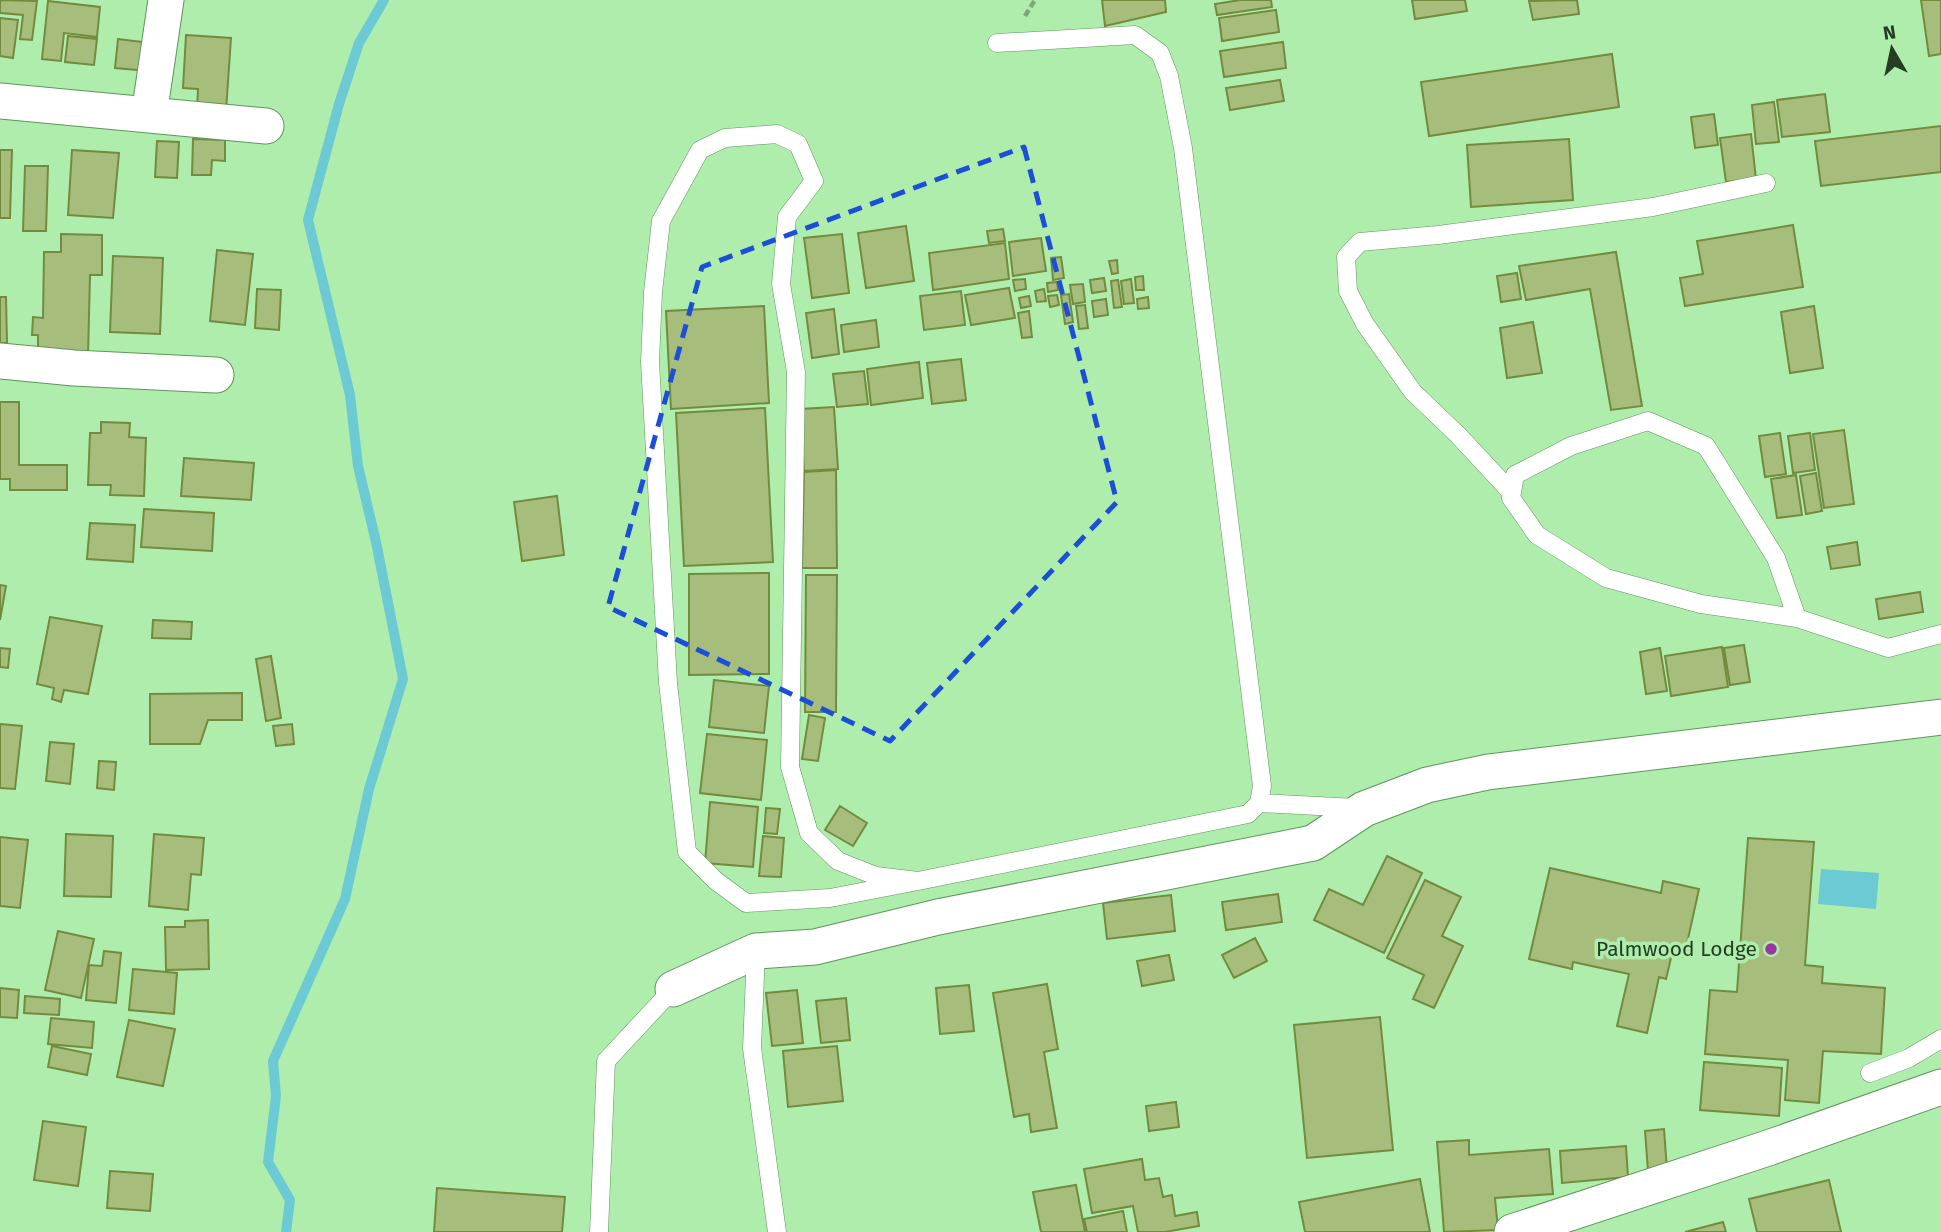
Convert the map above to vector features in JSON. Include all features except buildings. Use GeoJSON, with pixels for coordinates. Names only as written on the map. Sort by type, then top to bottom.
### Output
{"type":"FeatureCollection","features":[{"type":"Feature","properties":{"kind":"street"},"geometry":{"type":"LineString","coordinates":[[149,116],[166,0]]}},
{"type":"Feature","properties":{"kind":"street"},"geometry":{"type":"LineString","coordinates":[[0,101],[266,126]]}},
{"type":"Feature","properties":{"kind":"street"},"geometry":{"type":"LineString","coordinates":[[0,361],[216,375]]}},
{"type":"Feature","properties":{"kind":"street"},"geometry":{"type":"LineString","coordinates":[[673,989],[755,951],[815,947],[938,917],[1314,843],[1364,809],[1427,785],[1488,772],[1941,716]]}},
{"type":"Feature","properties":{"kind":"street"},"geometry":{"type":"LineString","coordinates":[[1512,1232],[1768,1148],[1941,1087]]}},
{"type":"Feature","properties":{"kind":"lane"},"geometry":{"type":"LineString","coordinates":[[918,881],[876,876],[838,861],[809,833],[790,767],[796,372],[781,284],[787,217],[814,181],[798,144],[777,134],[725,138],[699,150],[661,221],[653,292],[650,362],[667,670],[687,852],[716,881],[746,903],[830,898],[918,881],[1248,814],[1259,803],[1262,786],[1183,148],[1169,76],[1160,53],[1135,35],[997,43]]}},
{"type":"Feature","properties":{"kind":"lane"},"geometry":{"type":"LineString","coordinates":[[1512,493],[1413,391],[1365,324],[1348,290],[1346,257],[1360,242],[1438,235],[1653,207],[1766,183]]}},
{"type":"Feature","properties":{"kind":"lane"},"geometry":{"type":"LineString","coordinates":[[1797,618],[1776,558],[1706,446],[1648,421],[1572,446],[1515,475],[1511,498],[1537,535],[1606,578],[1701,604],[1797,618],[1888,648],[1941,634]]}},
{"type":"Feature","properties":{"kind":"lane"},"geometry":{"type":"LineString","coordinates":[[1259,803],[1364,809]]}},
{"type":"Feature","properties":{"kind":"lane"},"geometry":{"type":"LineString","coordinates":[[755,951],[752,1048],[777,1232]]}},
{"type":"Feature","properties":{"kind":"lane"},"geometry":{"type":"LineString","coordinates":[[599,1232],[606,1061],[673,989]]}},
{"type":"Feature","properties":{"kind":"lane"},"geometry":{"type":"LineString","coordinates":[[1870,1073],[1909,1058],[1941,1038]]}},
{"type":"Feature","properties":{"kind":"highlighted area"},"geometry":{"type":"Polygon","coordinates":[[[1024,147],[1117,502],[890,741],[608,607],[702,267],[1024,147]]]}},
{"type":"Feature","properties":{"kind":"water"},"geometry":{"type":"Polygon","coordinates":[[[1821,869],[1879,873],[1876,909],[1818,904],[1821,869]]]}},
{"type":"Feature","properties":{"kind":"waterway"},"geometry":{"type":"LineString","coordinates":[[286,1232],[290,1200],[268,1162],[276,1096],[273,1061],[345,899],[369,789],[403,679],[358,466],[350,395],[308,220],[339,104],[359,43],[384,0]]}},
{"type":"Feature","properties":{"kind":"place","name":"Palmwood Lodge"},"geometry":{"type":"Point","coordinates":[1771,949]}}]}
